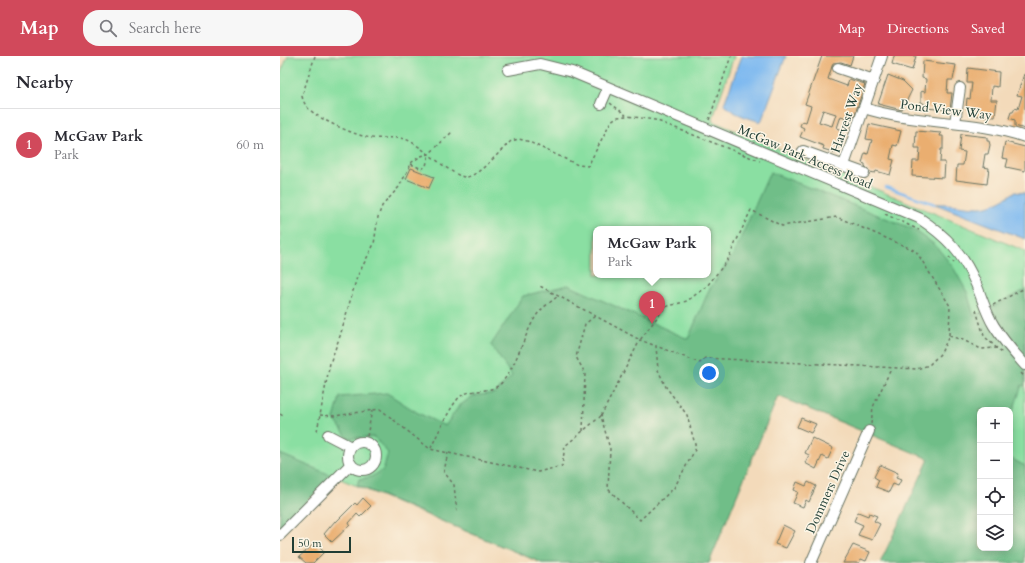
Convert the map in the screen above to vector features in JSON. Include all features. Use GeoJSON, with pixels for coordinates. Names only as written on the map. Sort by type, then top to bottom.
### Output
{"type":"FeatureCollection","features":[{"type":"Feature","properties":{"kind":"street","name":"Harvest Way"},"geometry":{"type":"LineString","coordinates":[[844,166],[882,56]]}},
{"type":"Feature","properties":{"kind":"street","name":"McGaw Park Access Road"},"geometry":{"type":"LineString","coordinates":[[508,70],[540,64],[559,67],[918,218],[939,231],[959,253],[976,284],[979,309],[994,326],[1021,367]]}},
{"type":"Feature","properties":{"kind":"street"},"geometry":{"type":"LineString","coordinates":[[838,68],[874,80]]}},
{"type":"Feature","properties":{"kind":"street"},"geometry":{"type":"LineString","coordinates":[[602,101],[608,88]]}},
{"type":"Feature","properties":{"kind":"street"},"geometry":{"type":"LineString","coordinates":[[955,123],[960,88]]}},
{"type":"Feature","properties":{"kind":"street","name":"Pond View Way"},"geometry":{"type":"LineString","coordinates":[[864,108],[894,117],[987,127],[1025,137]]}},
{"type":"Feature","properties":{"kind":"street","name":"Harvest Way"},"geometry":{"type":"LineString","coordinates":[[803,151],[864,173]]}},
{"type":"Feature","properties":{"kind":"street","name":"Dommers Drive"},"geometry":{"type":"LineString","coordinates":[[811,563],[869,431]]}},
{"type":"Feature","properties":{"kind":"street"},"geometry":{"type":"LineString","coordinates":[[328,435],[351,447]]}},
{"type":"Feature","properties":{"kind":"street"},"geometry":{"type":"LineString","coordinates":[[358,442],[366,442],[374,448],[376,457],[372,466],[364,470],[359,470],[350,464],[348,456],[351,447],[358,442]]}},
{"type":"Feature","properties":{"kind":"street"},"geometry":{"type":"LineString","coordinates":[[280,535],[350,464]]}},
{"type":"Feature","properties":{"kind":"path"},"geometry":{"type":"LineString","coordinates":[[315,56],[302,96],[304,102],[310,110],[357,134],[373,138],[394,137],[406,140],[422,148],[456,174],[465,178],[474,175],[511,141],[519,139],[527,140],[585,167],[592,161],[611,121],[617,117],[627,116],[655,120],[762,163]]}},
{"type":"Feature","properties":{"kind":"path"},"geometry":{"type":"LineString","coordinates":[[708,123],[731,56]]}},
{"type":"Feature","properties":{"kind":"path"},"geometry":{"type":"LineString","coordinates":[[602,101],[627,116]]}},
{"type":"Feature","properties":{"kind":"path"},"geometry":{"type":"LineString","coordinates":[[317,431],[330,363],[340,336],[357,277],[374,244],[378,217],[382,206],[400,187],[411,164],[416,158],[429,154],[452,132]]}},
{"type":"Feature","properties":{"kind":"path"},"geometry":{"type":"LineString","coordinates":[[411,164],[422,169],[426,166],[429,154]]}},
{"type":"Feature","properties":{"kind":"path"},"geometry":{"type":"LineString","coordinates":[[320,415],[335,416],[380,409],[430,449],[538,472],[562,466],[565,446],[601,416],[640,340],[665,307],[687,301],[707,286],[727,261],[751,210],[782,226],[837,217],[916,251],[950,306],[948,336],[941,353],[929,365],[917,369],[891,369],[705,358],[700,363],[640,340],[538,285]]}},
{"type":"Feature","properties":{"kind":"path"},"geometry":{"type":"LineString","coordinates":[[884,214],[920,231]]}},
{"type":"Feature","properties":{"kind":"path"},"geometry":{"type":"LineString","coordinates":[[946,253],[956,265]]}},
{"type":"Feature","properties":{"kind":"path"},"geometry":{"type":"LineString","coordinates":[[1004,356],[980,330],[979,309],[1025,288]]}},
{"type":"Feature","properties":{"kind":"path"},"geometry":{"type":"LineString","coordinates":[[430,449],[442,424],[460,396],[474,391],[488,390],[502,383],[513,365],[536,315],[558,296]]}},
{"type":"Feature","properties":{"kind":"path"},"geometry":{"type":"LineString","coordinates":[[583,432],[585,373],[576,357],[585,324],[595,316]]}},
{"type":"Feature","properties":{"kind":"path"},"geometry":{"type":"LineString","coordinates":[[948,336],[963,340],[981,349],[997,348]]}},
{"type":"Feature","properties":{"kind":"path"},"geometry":{"type":"LineString","coordinates":[[601,416],[610,449],[608,488],[640,520],[674,488],[696,448],[687,415],[666,387],[658,370],[656,346]]}},
{"type":"Feature","properties":{"kind":"path"},"geometry":{"type":"LineString","coordinates":[[1021,367],[1025,377]]}},
{"type":"Feature","properties":{"kind":"path"},"geometry":{"type":"LineString","coordinates":[[869,431],[873,407],[891,369]]}},
{"type":"Feature","properties":{"kind":"path"},"geometry":{"type":"LineString","coordinates":[[366,442],[372,410]]}},
{"type":"Feature","properties":{"kind":"path"},"geometry":{"type":"LineString","coordinates":[[448,452],[444,472],[454,485],[457,513]]}},
{"type":"Feature","properties":{"kind":"green space"},"geometry":{"type":"Polygon","coordinates":[[[288,56],[734,56],[712,121],[1025,251],[1025,498],[1013,493],[1013,407],[977,407],[977,479],[778,396],[709,563],[542,563],[333,476],[280,529],[280,74],[288,56]]]}},
{"type":"Feature","properties":{"kind":"green space"},"geometry":{"type":"Polygon","coordinates":[[[770,172],[913,229],[935,245],[953,267],[967,292],[974,316],[1025,290],[1025,386],[1022,385],[1013,411],[1013,407],[977,407],[977,551],[1013,551],[1013,460],[1025,466],[1025,563],[880,563],[929,459],[778,396],[709,563],[542,563],[357,485],[359,479],[371,477],[383,470],[388,453],[374,437],[348,438],[334,419],[340,397],[387,393],[418,413],[445,426],[459,406],[473,396],[495,393],[512,376],[491,345],[523,296],[568,285],[688,339],[709,290],[734,253],[770,172]]]}},
{"type":"Feature","properties":{"kind":"green space"},"geometry":{"type":"Polygon","coordinates":[[[280,454],[333,476],[280,529],[280,454]]]}},
{"type":"Feature","properties":{"kind":"water"},"geometry":{"type":"Polygon","coordinates":[[[742,56],[786,56],[761,122],[736,113],[724,104],[742,56]]]}},
{"type":"Feature","properties":{"kind":"water"},"geometry":{"type":"Polygon","coordinates":[[[1015,192],[1025,193],[1025,239],[935,204],[985,207],[998,202],[1015,192]]]}},
{"type":"Feature","properties":{"kind":"building"},"geometry":{"type":"Polygon","coordinates":[[[822,56],[853,56],[850,65],[841,62],[833,63],[828,79],[847,86],[849,79],[865,84],[853,120],[841,116],[837,128],[843,130],[840,139],[843,140],[841,147],[838,146],[836,153],[823,149],[824,146],[800,137],[804,128],[800,126],[802,121],[806,122],[811,106],[805,104],[822,56]],[[823,110],[819,122],[832,126],[836,114],[823,110]]]}},
{"type":"Feature","properties":{"kind":"building"},"geometry":{"type":"Polygon","coordinates":[[[894,56],[916,56],[912,70],[892,64],[894,56]]]}},
{"type":"Feature","properties":{"kind":"building"},"geometry":{"type":"Polygon","coordinates":[[[923,61],[956,65],[953,80],[948,80],[947,93],[952,93],[950,110],[925,108],[925,104],[921,102],[921,91],[925,92],[926,79],[922,78],[923,61]]]}},
{"type":"Feature","properties":{"kind":"building"},"geometry":{"type":"Polygon","coordinates":[[[968,68],[999,72],[998,87],[992,86],[991,100],[997,100],[995,117],[970,115],[971,110],[966,108],[967,98],[970,99],[972,83],[967,83],[968,68]]]}},
{"type":"Feature","properties":{"kind":"building"},"geometry":{"type":"Polygon","coordinates":[[[1024,74],[1025,129],[1015,126],[1015,120],[1009,118],[1011,112],[1013,112],[1015,108],[1018,109],[1022,96],[1017,95],[1024,74]]]}},
{"type":"Feature","properties":{"kind":"building"},"geometry":{"type":"Polygon","coordinates":[[[888,75],[903,81],[912,90],[902,110],[878,104],[888,75]]]}},
{"type":"Feature","properties":{"kind":"building"},"geometry":{"type":"Polygon","coordinates":[[[869,124],[901,131],[897,146],[893,145],[890,159],[894,160],[890,175],[876,171],[875,173],[870,172],[865,164],[862,163],[865,153],[868,154],[872,140],[866,139],[869,124]]]}},
{"type":"Feature","properties":{"kind":"building"},"geometry":{"type":"Polygon","coordinates":[[[916,131],[941,133],[940,136],[943,136],[943,149],[941,149],[940,162],[945,162],[944,178],[912,176],[913,161],[919,161],[920,148],[915,148],[916,131]]]}},
{"type":"Feature","properties":{"kind":"building"},"geometry":{"type":"Polygon","coordinates":[[[961,134],[987,137],[987,141],[989,141],[990,145],[988,154],[985,154],[983,167],[989,168],[987,184],[956,180],[957,165],[963,165],[965,152],[959,151],[961,134]]]}},
{"type":"Feature","properties":{"kind":"building"},"geometry":{"type":"Polygon","coordinates":[[[1005,142],[1025,147],[1025,171],[1006,167],[1008,159],[1002,158],[1005,142]]]}},
{"type":"Feature","properties":{"kind":"building"},"geometry":{"type":"Polygon","coordinates":[[[411,168],[434,177],[429,188],[406,179],[411,168]]]}},
{"type":"Feature","properties":{"kind":"building"},"geometry":{"type":"Polygon","coordinates":[[[801,418],[816,424],[811,433],[797,427],[801,418]]]}},
{"type":"Feature","properties":{"kind":"building"},"geometry":{"type":"Polygon","coordinates":[[[812,438],[833,448],[828,459],[822,456],[816,469],[805,463],[809,455],[805,453],[812,438]]]}},
{"type":"Feature","properties":{"kind":"building"},"geometry":{"type":"Polygon","coordinates":[[[880,465],[898,473],[896,478],[901,480],[898,486],[893,484],[889,492],[876,487],[879,480],[874,477],[880,465]]]}},
{"type":"Feature","properties":{"kind":"building"},"geometry":{"type":"Polygon","coordinates":[[[797,482],[806,486],[808,482],[816,486],[809,502],[806,500],[803,507],[793,503],[798,492],[794,490],[797,482]]]}},
{"type":"Feature","properties":{"kind":"building"},"geometry":{"type":"Polygon","coordinates":[[[363,498],[371,506],[360,517],[357,514],[349,523],[350,525],[332,542],[324,534],[335,521],[336,522],[355,503],[357,505],[363,498]]]}},
{"type":"Feature","properties":{"kind":"building"},"geometry":{"type":"Polygon","coordinates":[[[858,512],[868,516],[869,513],[877,516],[874,521],[880,524],[872,540],[858,535],[863,525],[854,521],[858,512]]]}},
{"type":"Feature","properties":{"kind":"building"},"geometry":{"type":"Polygon","coordinates":[[[783,525],[795,531],[786,548],[775,544],[783,525]]]}},
{"type":"Feature","properties":{"kind":"building"},"geometry":{"type":"Polygon","coordinates":[[[315,543],[324,552],[313,563],[306,563],[299,557],[315,543]]]}},
{"type":"Feature","properties":{"kind":"building"},"geometry":{"type":"Polygon","coordinates":[[[853,545],[870,552],[866,561],[861,559],[859,563],[843,563],[853,545]]]}},
{"type":"Feature","properties":{"kind":"waterway"},"geometry":{"type":"LineString","coordinates":[[886,187],[935,204]]}},
{"type":"Feature","properties":{"kind":"place","name":"McGaw Park"},"geometry":{"type":"Point","coordinates":[652,324]}}]}
